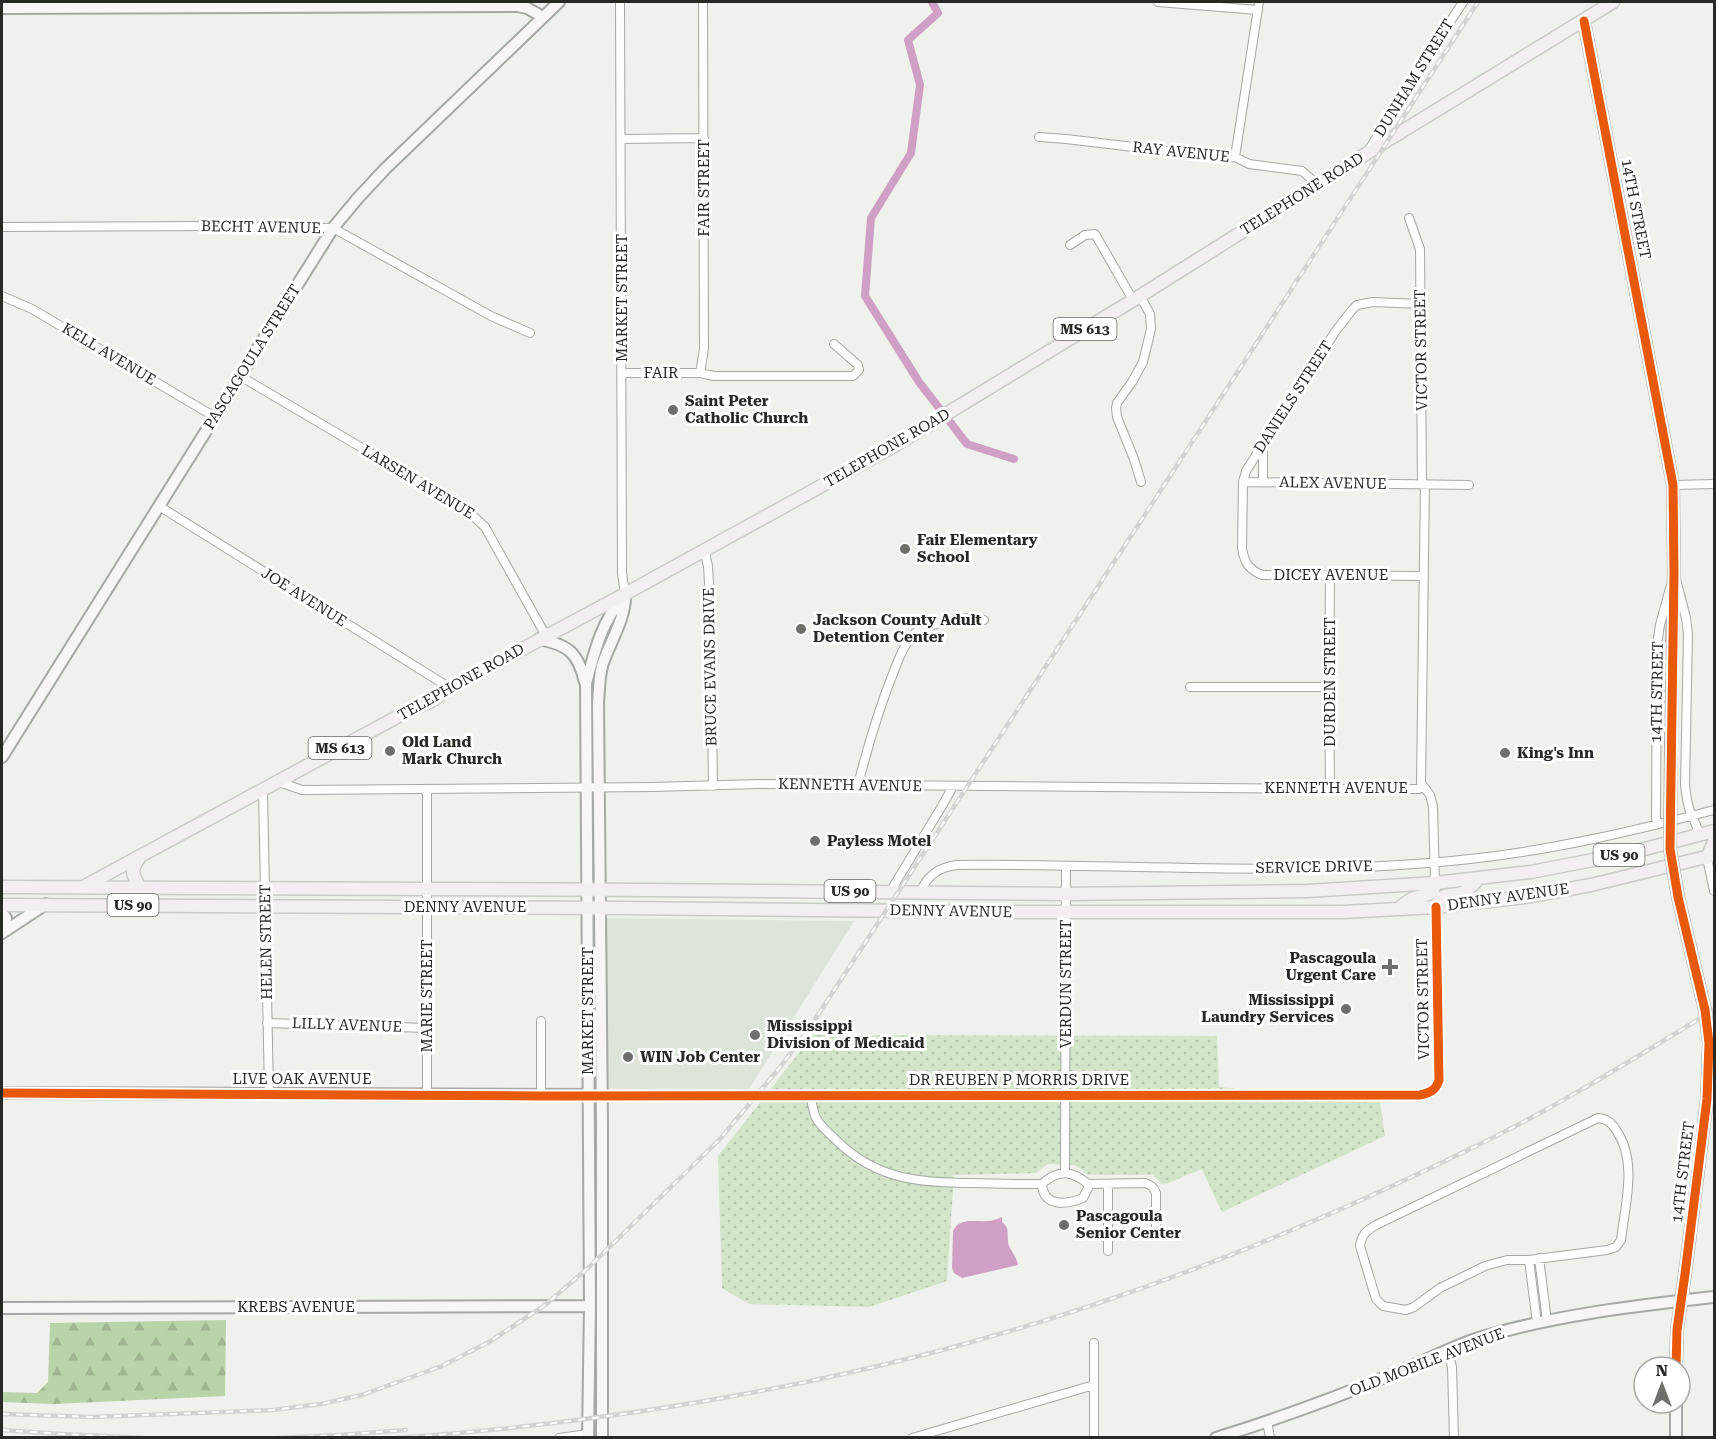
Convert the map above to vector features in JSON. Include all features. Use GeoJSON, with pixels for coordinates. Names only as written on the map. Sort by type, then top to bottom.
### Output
{"type":"FeatureCollection","features":[{"type":"Feature","properties":{"kind":"main road","name":"TELEPHONE ROAD"},"geometry":{"type":"LineString","coordinates":[[83,887],[410,710],[431,701],[450,688],[892,447],[1613,2]]}},
{"type":"Feature","properties":{"kind":"main road","name":"US 90"},"geometry":{"type":"LineString","coordinates":[[1699,835],[1714,831]]}},
{"type":"Feature","properties":{"kind":"main road","name":"DENNY AVENUE"},"geometry":{"type":"LineString","coordinates":[[2,887],[593,889],[1066,894],[1307,891],[1435,883],[1531,872],[1699,835]]}},
{"type":"Feature","properties":{"kind":"main road"},"geometry":{"type":"LineString","coordinates":[[1689,862],[1699,835]]}},
{"type":"Feature","properties":{"kind":"main road"},"geometry":{"type":"LineString","coordinates":[[1711,856],[1714,842]]}},
{"type":"Feature","properties":{"kind":"main road","name":"DENNY AVENUE"},"geometry":{"type":"LineString","coordinates":[[2,905],[1308,912],[1436,907],[1525,897],[1591,885],[1711,856]]}},
{"type":"Feature","properties":{"kind":"main road"},"geometry":{"type":"LineString","coordinates":[[140,857],[132,870],[140,887]]}},
{"type":"Feature","properties":{"kind":"main road"},"geometry":{"type":"LineString","coordinates":[[1436,907],[1442,897],[1464,892],[1479,878]]}},
{"type":"Feature","properties":{"kind":"main road"},"geometry":{"type":"LineString","coordinates":[[1397,909],[1414,898],[1432,893],[1435,890],[1435,883]]}},
{"type":"Feature","properties":{"kind":"street","name":"PASCAGOULA STREET"},"geometry":{"type":"LineString","coordinates":[[2,757],[333,228],[385,169],[559,2]]}},
{"type":"Feature","properties":{"kind":"street","name":"MARKET STREET"},"geometry":{"type":"LineString","coordinates":[[588,1436],[589,1095],[599,677],[622,612],[625,594],[622,573],[620,2]]}},
{"type":"Feature","properties":{"kind":"street","name":"FAIR STREET"},"geometry":{"type":"LineString","coordinates":[[700,373],[704,349],[703,2]]}},
{"type":"Feature","properties":{"kind":"street"},"geometry":{"type":"LineString","coordinates":[[1158,2],[1258,6],[1235,157]]}},
{"type":"Feature","properties":{"kind":"street","name":"DUNHAM STREET"},"geometry":{"type":"LineString","coordinates":[[1366,154],[1463,2]]}},
{"type":"Feature","properties":{"kind":"street"},"geometry":{"type":"LineString","coordinates":[[2,8],[240,4],[518,6],[543,17]]}},
{"type":"Feature","properties":{"kind":"street","name":"14TH STREET"},"geometry":{"type":"LineString","coordinates":[[1584,21],[1673,485],[1670,849],[1678,897],[1705,1010],[1709,1043],[1707,1099],[1680,1301],[1676,1355]]}},
{"type":"Feature","properties":{"kind":"street"},"geometry":{"type":"LineString","coordinates":[[621,139],[704,138]]}},
{"type":"Feature","properties":{"kind":"street","name":"RAY AVENUE"},"geometry":{"type":"LineString","coordinates":[[1039,138],[1235,157],[1249,164],[1302,171],[1317,184]]}},
{"type":"Feature","properties":{"kind":"street","name":"VICTOR STREET"},"geometry":{"type":"LineString","coordinates":[[1409,218],[1420,249],[1424,484],[1420,760],[1422,787],[1430,795],[1433,807],[1435,883]]}},
{"type":"Feature","properties":{"kind":"street","name":"BECHT AVENUE"},"geometry":{"type":"LineString","coordinates":[[2,227],[333,228],[491,316],[530,333]]}},
{"type":"Feature","properties":{"kind":"street"},"geometry":{"type":"LineString","coordinates":[[1070,245],[1085,235],[1095,234],[1136,298],[1150,314],[1151,329],[1143,362],[1116,408],[1117,417],[1141,482]]}},
{"type":"Feature","properties":{"kind":"street","name":"KELL AVENUE"},"geometry":{"type":"LineString","coordinates":[[2,296],[32,309],[215,417]]}},
{"type":"Feature","properties":{"kind":"street","name":"DANIELS STREET"},"geometry":{"type":"LineString","coordinates":[[1244,560],[1242,549],[1243,482],[1246,471],[1335,332],[1357,305],[1373,302],[1421,304]]}},
{"type":"Feature","properties":{"kind":"street","name":"FAIR"},"geometry":{"type":"LineString","coordinates":[[622,373],[700,373],[714,376],[853,376],[859,370],[858,365],[834,344]]}},
{"type":"Feature","properties":{"kind":"street","name":"LARSEN AVENUE"},"geometry":{"type":"LineString","coordinates":[[240,376],[452,501],[478,519],[495,542],[542,638]]}},
{"type":"Feature","properties":{"kind":"street"},"geometry":{"type":"LineString","coordinates":[[1263,444],[1263,482]]}},
{"type":"Feature","properties":{"kind":"street","name":"ALEX AVENUE"},"geometry":{"type":"LineString","coordinates":[[1243,482],[1469,485]]}},
{"type":"Feature","properties":{"kind":"street"},"geometry":{"type":"LineString","coordinates":[[1673,485],[1714,484]]}},
{"type":"Feature","properties":{"kind":"street","name":"JOE AVENUE"},"geometry":{"type":"LineString","coordinates":[[159,506],[450,688]]}},
{"type":"Feature","properties":{"kind":"street","name":"BRUCE EVANS DRIVE"},"geometry":{"type":"LineString","coordinates":[[704,549],[708,566],[710,600],[713,786]]}},
{"type":"Feature","properties":{"kind":"street","name":"DICEY AVENUE"},"geometry":{"type":"LineString","coordinates":[[1244,560],[1248,567],[1262,574],[1424,576]]}},
{"type":"Feature","properties":{"kind":"street"},"geometry":{"type":"LineString","coordinates":[[1674,572],[1682,598],[1688,633],[1685,785],[1687,800],[1697,823],[1699,835]]}},
{"type":"Feature","properties":{"kind":"street"},"geometry":{"type":"LineString","coordinates":[[1657,824],[1657,645],[1660,624],[1674,572]]}},
{"type":"Feature","properties":{"kind":"street","name":"DURDEN STREET"},"geometry":{"type":"LineString","coordinates":[[1330,575],[1330,789]]}},
{"type":"Feature","properties":{"kind":"street","name":"MARKET STREET"},"geometry":{"type":"LineString","coordinates":[[593,889],[586,788],[586,683],[603,627],[611,610],[625,594]]}},
{"type":"Feature","properties":{"kind":"street"},"geometry":{"type":"LineString","coordinates":[[858,785],[882,701],[909,640],[928,626],[963,618],[984,620]]}},
{"type":"Feature","properties":{"kind":"street"},"geometry":{"type":"LineString","coordinates":[[542,638],[567,647],[581,667],[586,683]]}},
{"type":"Feature","properties":{"kind":"street"},"geometry":{"type":"LineString","coordinates":[[1190,687],[1329,687]]}},
{"type":"Feature","properties":{"kind":"street","name":"KENNETH AVENUE"},"geometry":{"type":"LineString","coordinates":[[279,782],[302,790],[598,788],[759,784],[1330,789],[1419,789],[1422,787]]}},
{"type":"Feature","properties":{"kind":"street"},"geometry":{"type":"LineString","coordinates":[[890,892],[942,806],[951,786]]}},
{"type":"Feature","properties":{"kind":"street","name":"MARIE STREET"},"geometry":{"type":"LineString","coordinates":[[427,790],[427,1095]]}},
{"type":"Feature","properties":{"kind":"street","name":"HELEN STREET"},"geometry":{"type":"LineString","coordinates":[[263,791],[269,1094]]}},
{"type":"Feature","properties":{"kind":"street","name":"SERVICE DRIVE"},"geometry":{"type":"LineString","coordinates":[[920,892],[933,873],[949,866],[1307,868],[1435,862],[1568,844],[1714,810]]}},
{"type":"Feature","properties":{"kind":"street"},"geometry":{"type":"LineString","coordinates":[[1711,856],[1714,891]]}},
{"type":"Feature","properties":{"kind":"street","name":"VERDUN STREET"},"geometry":{"type":"LineString","coordinates":[[1065,1173],[1066,866]]}},
{"type":"Feature","properties":{"kind":"street"},"geometry":{"type":"LineString","coordinates":[[3,932],[46,904]]}},
{"type":"Feature","properties":{"kind":"street","name":"VICTOR STREET"},"geometry":{"type":"LineString","coordinates":[[1434,1089],[1439,1080],[1436,907]]}},
{"type":"Feature","properties":{"kind":"street","name":"MARKET STREET"},"geometry":{"type":"LineString","coordinates":[[593,908],[602,1095],[602,1437]]}},
{"type":"Feature","properties":{"kind":"street"},"geometry":{"type":"LineString","coordinates":[[2,913],[6,918],[3,932]]}},
{"type":"Feature","properties":{"kind":"street"},"geometry":{"type":"LineString","coordinates":[[541,1021],[541,1096]]}},
{"type":"Feature","properties":{"kind":"street","name":"LILLY AVENUE"},"geometry":{"type":"LineString","coordinates":[[267,1023],[427,1028]]}},
{"type":"Feature","properties":{"kind":"street","name":"DR REUBEN P MORRIS DRIVE"},"geometry":{"type":"LineString","coordinates":[[602,1095],[1420,1095],[1434,1089]]}},
{"type":"Feature","properties":{"kind":"street","name":"LIVE OAK AVENUE"},"geometry":{"type":"LineString","coordinates":[[2,1093],[602,1095]]}},
{"type":"Feature","properties":{"kind":"street"},"geometry":{"type":"LineString","coordinates":[[810,1095],[816,1118],[829,1133],[854,1156],[887,1174],[938,1183],[1042,1184],[1056,1174],[1065,1173],[1073,1174],[1088,1184],[1151,1185],[1156,1193],[1156,1227]]}},
{"type":"Feature","properties":{"kind":"street"},"geometry":{"type":"LineString","coordinates":[[1598,1118],[1605,1119],[1612,1124],[1622,1138],[1627,1155],[1629,1179],[1621,1240],[1616,1247],[1607,1250],[1529,1260],[1507,1260],[1485,1266],[1440,1288],[1414,1307],[1406,1310],[1383,1306],[1376,1299],[1360,1245],[1365,1231],[1376,1225],[1598,1118]]}},
{"type":"Feature","properties":{"kind":"street"},"geometry":{"type":"LineString","coordinates":[[1042,1184],[1046,1197],[1052,1201],[1062,1202],[1083,1198],[1088,1184]]}},
{"type":"Feature","properties":{"kind":"street"},"geometry":{"type":"LineString","coordinates":[[1108,1184],[1108,1251]]}},
{"type":"Feature","properties":{"kind":"street"},"geometry":{"type":"LineString","coordinates":[[1539,1258],[1542,1322]]}},
{"type":"Feature","properties":{"kind":"street"},"geometry":{"type":"LineString","coordinates":[[1529,1260],[1542,1322]]}},
{"type":"Feature","properties":{"kind":"street","name":"OLD MOBILE AVENUE"},"geometry":{"type":"LineString","coordinates":[[1216,1437],[1267,1421],[1389,1376],[1493,1334],[1542,1322],[1714,1297]]}},
{"type":"Feature","properties":{"kind":"street","name":"KREBS AVENUE"},"geometry":{"type":"LineString","coordinates":[[2,1308],[590,1306]]}},
{"type":"Feature","properties":{"kind":"street"},"geometry":{"type":"LineString","coordinates":[[1094,1343],[1094,1437]]}},
{"type":"Feature","properties":{"kind":"street"},"geometry":{"type":"LineString","coordinates":[[1449,1350],[1452,1367],[1454,1437]]}},
{"type":"Feature","properties":{"kind":"street"},"geometry":{"type":"LineString","coordinates":[[912,1437],[1094,1385]]}},
{"type":"Feature","properties":{"kind":"street"},"geometry":{"type":"LineString","coordinates":[[1676,1415],[1676,1437]]}},
{"type":"Feature","properties":{"kind":"street"},"geometry":{"type":"LineString","coordinates":[[1267,1421],[1270,1437]]}},
{"type":"Feature","properties":{"kind":"street"},"geometry":{"type":"LineString","coordinates":[[559,1437],[588,1436]]}},
{"type":"Feature","properties":{"kind":"shaded area"},"geometry":{"type":"Polygon","coordinates":[[[607,918],[854,921],[749,1089],[606,1089],[607,918]]]}},
{"type":"Feature","properties":{"kind":"shaded area"},"geometry":{"type":"Polygon","coordinates":[[[1002,1217],[1007,1230],[1009,1246],[1018,1265],[962,1278],[954,1273],[952,1268],[953,1231],[956,1227],[963,1222],[990,1221],[1002,1217]]]}},
{"type":"Feature","properties":{"kind":"green space"},"geometry":{"type":"Polygon","coordinates":[[[813,1035],[1217,1036],[1219,1087],[1380,1102],[1385,1136],[1222,1212],[1202,1169],[1163,1185],[1153,1175],[1089,1175],[1075,1165],[1048,1164],[1036,1173],[954,1175],[947,1281],[869,1307],[749,1304],[722,1288],[718,1156],[813,1035]]]}},
{"type":"Feature","properties":{"kind":"green space"},"geometry":{"type":"Polygon","coordinates":[[[226,1320],[225,1396],[54,1404],[2,1402],[2,1392],[37,1393],[48,1382],[50,1323],[226,1320]]]}},
{"type":"Feature","properties":{"kind":"waterway"},"geometry":{"type":"LineString","coordinates":[[932,2],[938,13],[908,40],[920,85],[911,153],[871,218],[865,296],[919,382],[967,444],[1014,459]]}},
{"type":"Feature","properties":{"kind":"railway"},"geometry":{"type":"LineString","coordinates":[[2,1414],[92,1417],[273,1410],[321,1404],[362,1395],[442,1366],[489,1342],[544,1306],[589,1267],[720,1139],[781,1066],[810,1027],[1478,2]]}},
{"type":"Feature","properties":{"kind":"railway"},"geometry":{"type":"LineString","coordinates":[[397,1438],[532,1426],[666,1408],[733,1396],[931,1353],[1071,1312],[1209,1263],[1344,1208],[1410,1178],[1476,1146],[1597,1081],[1714,1010]]}},
{"type":"Feature","properties":{"kind":"railway"},"geometry":{"type":"LineString","coordinates":[[2,1430],[144,1438]]}},
{"type":"Feature","properties":{"kind":"railway"},"geometry":{"type":"LineString","coordinates":[[278,1438],[406,1430]]}},
{"type":"Feature","properties":{"kind":"cycle path"},"geometry":{"type":"LineString","coordinates":[[1584,21],[1673,485],[1670,849],[1678,897],[1705,1010],[1709,1043],[1707,1099],[1677,1330],[1676,1355]]}},
{"type":"Feature","properties":{"kind":"cycle path"},"geometry":{"type":"LineString","coordinates":[[2,1093],[541,1096],[1420,1095],[1432,1090],[1439,1080],[1436,907]]}},
{"type":"Feature","properties":{"kind":"place","name":"Saint Peter Catholic Church"},"geometry":{"type":"Point","coordinates":[673,410]}},
{"type":"Feature","properties":{"kind":"place","name":"Fair Elementary School"},"geometry":{"type":"Point","coordinates":[905,549]}},
{"type":"Feature","properties":{"kind":"place","name":"Jackson County Adult Detention Center"},"geometry":{"type":"Point","coordinates":[801,629]}},
{"type":"Feature","properties":{"kind":"place","name":"Old Land Mark Church"},"geometry":{"type":"Point","coordinates":[390,751]}},
{"type":"Feature","properties":{"kind":"place","name":"King's Inn"},"geometry":{"type":"Point","coordinates":[1505,753]}},
{"type":"Feature","properties":{"kind":"place","name":"Payless Motel"},"geometry":{"type":"Point","coordinates":[815,841]}},
{"type":"Feature","properties":{"kind":"place","name":"Pascagoula Urgent Care"},"geometry":{"type":"Point","coordinates":[1390,967]}},
{"type":"Feature","properties":{"kind":"place","name":"Mississippi Laundry Services"},"geometry":{"type":"Point","coordinates":[1346,1009]}},
{"type":"Feature","properties":{"kind":"place","name":"Mississippi Division of Medicaid"},"geometry":{"type":"Point","coordinates":[755,1035]}},
{"type":"Feature","properties":{"kind":"place","name":"WIN Job Center"},"geometry":{"type":"Point","coordinates":[628,1057]}},
{"type":"Feature","properties":{"kind":"place","name":"Pascagoula Senior Center"},"geometry":{"type":"Point","coordinates":[1064,1225]}}]}
